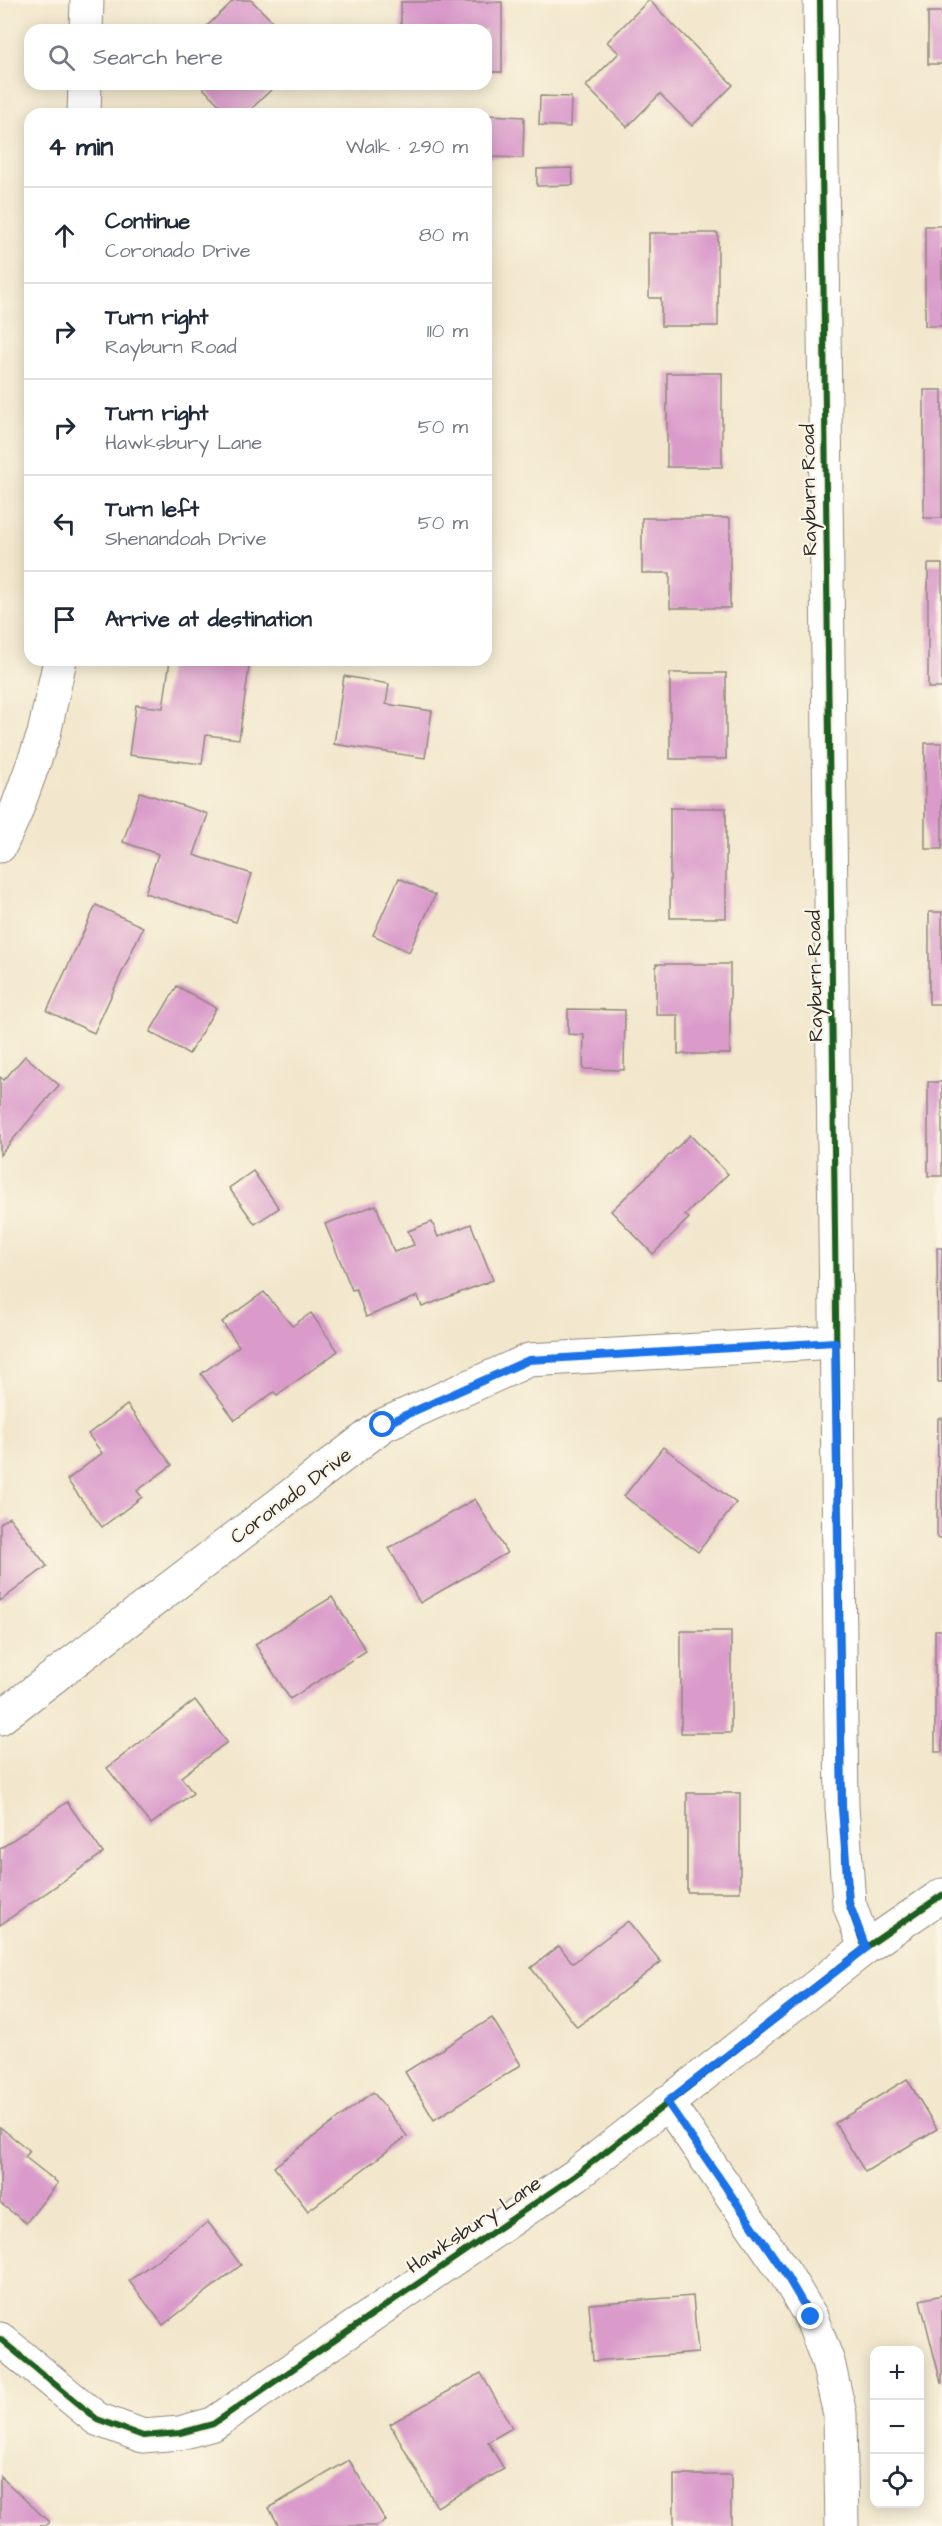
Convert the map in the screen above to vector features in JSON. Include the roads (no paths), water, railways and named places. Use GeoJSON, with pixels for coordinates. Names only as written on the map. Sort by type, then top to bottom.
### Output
{"type":"FeatureCollection","features":[{"type":"Feature","properties":{"kind":"street"},"geometry":{"type":"LineString","coordinates":[[86,24],[87,0]]}},
{"type":"Feature","properties":{"kind":"street","name":"Rayburn Road"},"geometry":{"type":"LineString","coordinates":[[820,0],[842,1807],[849,1903],[866,1948]]}},
{"type":"Feature","properties":{"kind":"street"},"geometry":{"type":"LineString","coordinates":[[84,108],[85,90]]}},
{"type":"Feature","properties":{"kind":"street"},"geometry":{"type":"LineString","coordinates":[[0,846],[15,814],[45,734],[59,666]]}},
{"type":"Feature","properties":{"kind":"street","name":"Coronado Drive"},"geometry":{"type":"LineString","coordinates":[[0,1718],[383,1425],[529,1360],[835,1342]]}},
{"type":"Feature","properties":{"kind":"street","name":"Hawksbury Lane"},"geometry":{"type":"LineString","coordinates":[[0,2339],[97,2419],[143,2436],[180,2433],[213,2424],[576,2175],[866,1948],[942,1895]]}},
{"type":"Feature","properties":{"kind":"street"},"geometry":{"type":"LineString","coordinates":[[667,2102],[785,2273],[811,2317],[828,2362],[840,2414],[842,2526]]}}]}
